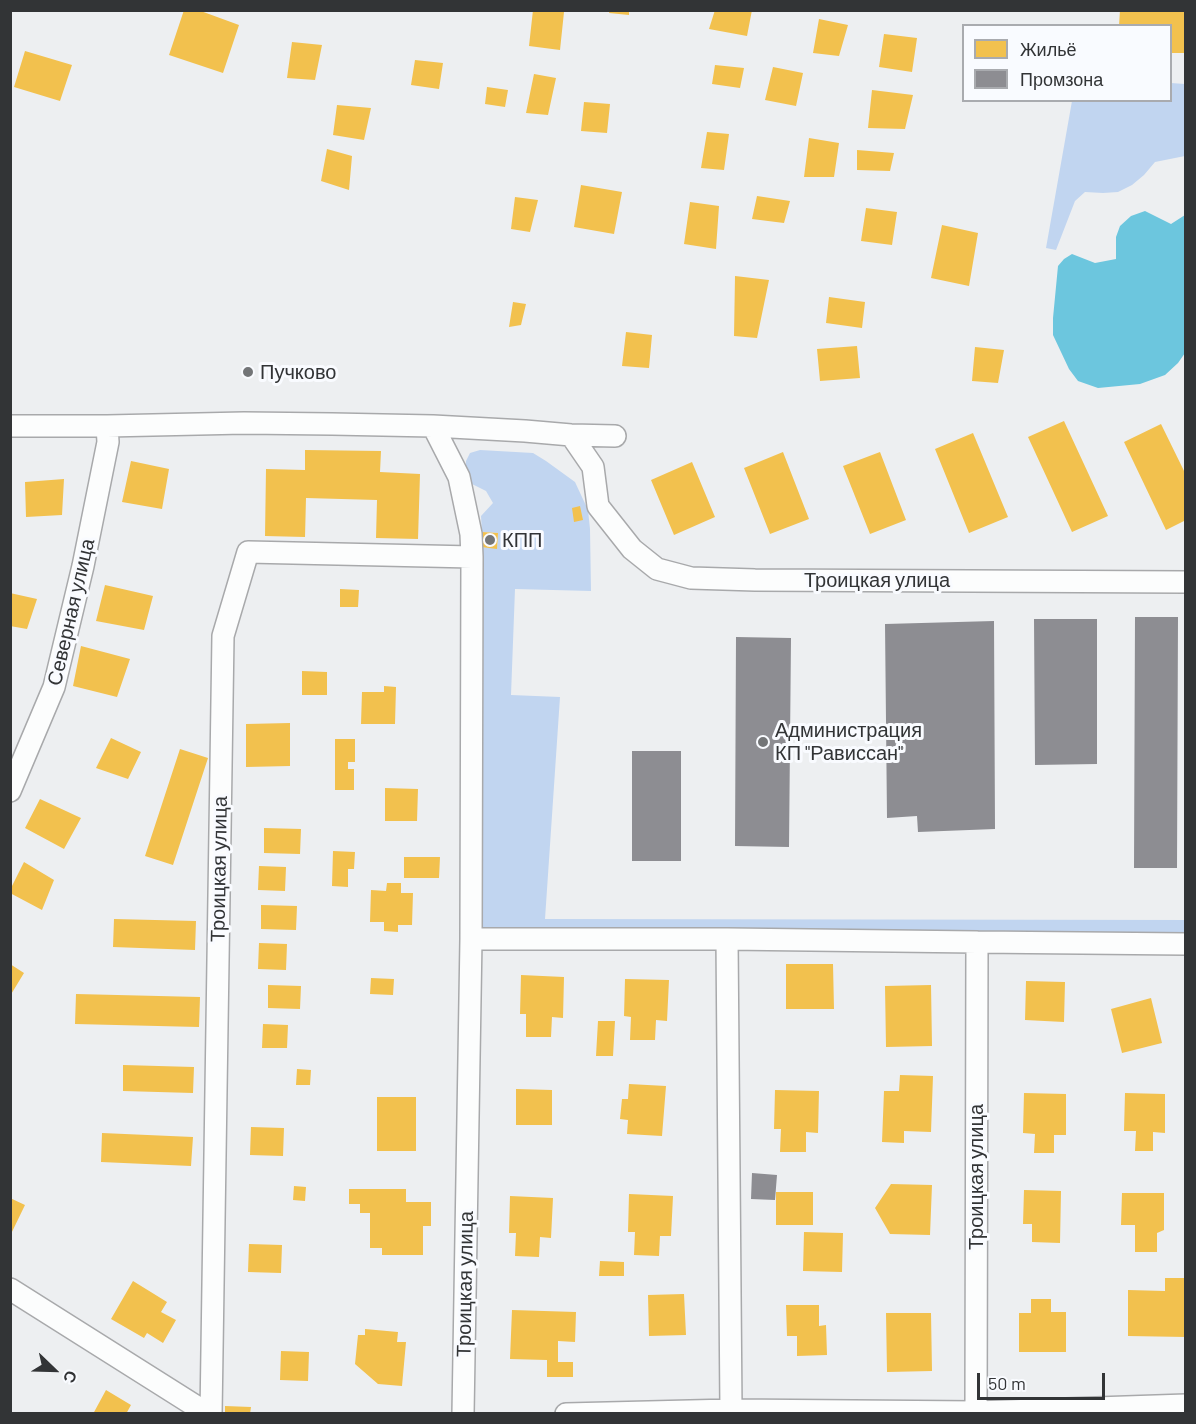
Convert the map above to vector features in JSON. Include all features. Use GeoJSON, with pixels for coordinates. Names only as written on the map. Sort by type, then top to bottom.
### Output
{"type":"FeatureCollection","features":[{"type":"Feature","properties":{"kind":"street"},"geometry":{"type":"LineString","coordinates":[[10,426],[244,423],[433,426],[615,436]]}},
{"type":"Feature","properties":{"kind":"street","name":"Северная улица"},"geometry":{"type":"LineString","coordinates":[[10,791],[54,687],[88,543],[108,442],[107,426]]}},
{"type":"Feature","properties":{"kind":"street","name":"Троицкая улица"},"geometry":{"type":"LineString","coordinates":[[433,426],[459,477],[471,534],[472,557],[471,939],[463,1413]]}},
{"type":"Feature","properties":{"kind":"street","name":"Троицкая улица"},"geometry":{"type":"LineString","coordinates":[[571,435],[593,467],[598,506],[632,549],[657,569],[691,578],[1185,582]]}},
{"type":"Feature","properties":{"kind":"street","name":"Троицкая улица"},"geometry":{"type":"LineString","coordinates":[[209,1413],[223,636],[248,552],[472,557]]}},
{"type":"Feature","properties":{"kind":"street"},"geometry":{"type":"LineString","coordinates":[[471,939],[1185,944]]}},
{"type":"Feature","properties":{"kind":"street"},"geometry":{"type":"LineString","coordinates":[[727,939],[731,1410]]}},
{"type":"Feature","properties":{"kind":"street","name":"Троицкая улица"},"geometry":{"type":"LineString","coordinates":[[976,942],[976,1412]]}},
{"type":"Feature","properties":{"kind":"street","name":"Троицкая улица"},"geometry":{"type":"LineString","coordinates":[[10,1289],[209,1413]]}},
{"type":"Feature","properties":{"kind":"street"},"geometry":{"type":"LineString","coordinates":[[566,1413],[731,1410],[976,1412],[1185,1406]]}},
{"type":"Feature","properties":{"kind":"shaded area"},"geometry":{"type":"Polygon","coordinates":[[[1172,83],[1185,84],[1185,156],[1155,162],[1132,185],[1118,192],[1085,192],[1075,201],[1056,250],[1046,248],[1072,102],[1172,102],[1172,83]]]}},
{"type":"Feature","properties":{"kind":"shaded area"},"geometry":{"type":"Polygon","coordinates":[[[480,450],[533,453],[575,482],[588,510],[591,591],[515,589],[511,695],[560,697],[545,919],[1185,920],[1185,934],[486,931],[479,922],[481,547],[497,548],[498,533],[482,532],[481,516],[493,503],[486,491],[472,484],[466,474],[466,461],[470,453],[480,450]]]}},
{"type":"Feature","properties":{"kind":"water"},"geometry":{"type":"Polygon","coordinates":[[[1145,211],[1171,224],[1185,215],[1185,353],[1165,375],[1140,384],[1098,388],[1078,381],[1069,369],[1053,335],[1058,266],[1072,254],[1095,263],[1116,259],[1116,237],[1120,226],[1131,216],[1145,211]]]}},
{"type":"Feature","properties":{"kind":"building: Жильё"},"geometry":{"type":"Polygon","coordinates":[[[184,10],[198,10],[239,25],[223,73],[169,55],[184,10]]]}},
{"type":"Feature","properties":{"kind":"building: Жильё"},"geometry":{"type":"Polygon","coordinates":[[[533,10],[564,12],[560,50],[529,46],[533,10]]]}},
{"type":"Feature","properties":{"kind":"building: Жильё"},"geometry":{"type":"Polygon","coordinates":[[[610,10],[629,10],[629,15],[609,13],[610,10]]]}},
{"type":"Feature","properties":{"kind":"building: Жильё"},"geometry":{"type":"Polygon","coordinates":[[[715,10],[752,10],[747,36],[709,29],[715,10]]]}},
{"type":"Feature","properties":{"kind":"building: Жильё"},"geometry":{"type":"Polygon","coordinates":[[[1120,10],[1186,11],[1186,53],[1172,53],[1172,24],[1119,24],[1120,10]]]}},
{"type":"Feature","properties":{"kind":"building: Жильё"},"geometry":{"type":"Polygon","coordinates":[[[819,19],[848,25],[839,56],[813,53],[819,19]]]}},
{"type":"Feature","properties":{"kind":"building: Жильё"},"geometry":{"type":"Polygon","coordinates":[[[884,34],[917,38],[912,72],[879,67],[884,34]]]}},
{"type":"Feature","properties":{"kind":"building: Жильё"},"geometry":{"type":"Polygon","coordinates":[[[292,42],[322,45],[315,80],[287,78],[292,42]]]}},
{"type":"Feature","properties":{"kind":"building: Жильё"},"geometry":{"type":"Polygon","coordinates":[[[25,51],[72,65],[60,101],[14,87],[25,51]]]}},
{"type":"Feature","properties":{"kind":"building: Жильё"},"geometry":{"type":"Polygon","coordinates":[[[415,60],[443,63],[439,89],[411,85],[415,60]]]}},
{"type":"Feature","properties":{"kind":"building: Жильё"},"geometry":{"type":"Polygon","coordinates":[[[715,65],[744,68],[740,88],[712,84],[715,65]]]}},
{"type":"Feature","properties":{"kind":"building: Жильё"},"geometry":{"type":"Polygon","coordinates":[[[773,67],[803,73],[796,106],[765,100],[773,67]]]}},
{"type":"Feature","properties":{"kind":"building: Жильё"},"geometry":{"type":"Polygon","coordinates":[[[534,74],[556,78],[548,115],[526,113],[534,74]]]}},
{"type":"Feature","properties":{"kind":"building: Жильё"},"geometry":{"type":"Polygon","coordinates":[[[487,87],[508,90],[505,107],[485,104],[487,87]]]}},
{"type":"Feature","properties":{"kind":"building: Жильё"},"geometry":{"type":"Polygon","coordinates":[[[872,90],[913,95],[905,129],[868,128],[872,90]]]}},
{"type":"Feature","properties":{"kind":"building: Жильё"},"geometry":{"type":"Polygon","coordinates":[[[584,102],[610,104],[607,133],[581,131],[584,102]]]}},
{"type":"Feature","properties":{"kind":"building: Жильё"},"geometry":{"type":"Polygon","coordinates":[[[337,105],[371,108],[364,140],[333,135],[337,105]]]}},
{"type":"Feature","properties":{"kind":"building: Жильё"},"geometry":{"type":"Polygon","coordinates":[[[707,132],[729,134],[724,170],[701,168],[707,132]]]}},
{"type":"Feature","properties":{"kind":"building: Жильё"},"geometry":{"type":"Polygon","coordinates":[[[809,138],[839,143],[834,177],[804,177],[809,138]]]}},
{"type":"Feature","properties":{"kind":"building: Жильё"},"geometry":{"type":"Polygon","coordinates":[[[327,149],[352,156],[349,190],[321,181],[327,149]]]}},
{"type":"Feature","properties":{"kind":"building: Жильё"},"geometry":{"type":"Polygon","coordinates":[[[857,150],[894,153],[890,171],[857,170],[857,150]]]}},
{"type":"Feature","properties":{"kind":"building: Жильё"},"geometry":{"type":"Polygon","coordinates":[[[581,185],[622,192],[614,234],[574,227],[581,185]]]}},
{"type":"Feature","properties":{"kind":"building: Жильё"},"geometry":{"type":"Polygon","coordinates":[[[757,196],[790,201],[784,223],[752,219],[757,196]]]}},
{"type":"Feature","properties":{"kind":"building: Жильё"},"geometry":{"type":"Polygon","coordinates":[[[515,197],[538,200],[530,232],[511,229],[515,197]]]}},
{"type":"Feature","properties":{"kind":"building: Жильё"},"geometry":{"type":"Polygon","coordinates":[[[690,202],[719,206],[716,249],[684,244],[690,202]]]}},
{"type":"Feature","properties":{"kind":"building: Жильё"},"geometry":{"type":"Polygon","coordinates":[[[866,208],[897,212],[892,245],[861,241],[866,208]]]}},
{"type":"Feature","properties":{"kind":"building: Жильё"},"geometry":{"type":"Polygon","coordinates":[[[942,225],[978,233],[969,286],[931,278],[942,225]]]}},
{"type":"Feature","properties":{"kind":"building: Жильё"},"geometry":{"type":"Polygon","coordinates":[[[735,276],[769,280],[757,338],[734,336],[735,276]]]}},
{"type":"Feature","properties":{"kind":"building: Жильё"},"geometry":{"type":"Polygon","coordinates":[[[829,297],[865,302],[862,328],[826,323],[829,297]]]}},
{"type":"Feature","properties":{"kind":"building: Жильё"},"geometry":{"type":"Polygon","coordinates":[[[513,302],[526,304],[521,325],[509,327],[513,302]]]}},
{"type":"Feature","properties":{"kind":"building: Жильё"},"geometry":{"type":"Polygon","coordinates":[[[626,332],[652,335],[649,368],[622,366],[626,332]]]}},
{"type":"Feature","properties":{"kind":"building: Жильё"},"geometry":{"type":"Polygon","coordinates":[[[857,346],[860,378],[820,381],[817,349],[857,346]]]}},
{"type":"Feature","properties":{"kind":"building: Жильё"},"geometry":{"type":"Polygon","coordinates":[[[975,347],[1004,350],[998,383],[972,381],[975,347]]]}},
{"type":"Feature","properties":{"kind":"building: Жильё"},"geometry":{"type":"Polygon","coordinates":[[[1064,421],[1108,516],[1072,532],[1028,437],[1064,421]]]}},
{"type":"Feature","properties":{"kind":"building: Жильё"},"geometry":{"type":"Polygon","coordinates":[[[1161,424],[1186,475],[1186,520],[1166,530],[1124,442],[1161,424]]]}},
{"type":"Feature","properties":{"kind":"building: Жильё"},"geometry":{"type":"Polygon","coordinates":[[[973,433],[1008,517],[969,533],[935,449],[973,433]]]}},
{"type":"Feature","properties":{"kind":"building: Жильё"},"geometry":{"type":"Polygon","coordinates":[[[305,450],[381,451],[380,472],[420,474],[418,539],[376,538],[377,500],[306,498],[305,537],[265,536],[266,469],[305,470],[305,450]]]}},
{"type":"Feature","properties":{"kind":"building: Жильё"},"geometry":{"type":"Polygon","coordinates":[[[783,452],[809,519],[770,534],[744,468],[783,452]]]}},
{"type":"Feature","properties":{"kind":"building: Жильё"},"geometry":{"type":"Polygon","coordinates":[[[880,452],[906,520],[870,534],[843,466],[880,452]]]}},
{"type":"Feature","properties":{"kind":"building: Жильё"},"geometry":{"type":"Polygon","coordinates":[[[131,461],[169,469],[162,509],[122,502],[131,461]]]}},
{"type":"Feature","properties":{"kind":"building: Жильё"},"geometry":{"type":"Polygon","coordinates":[[[692,462],[715,517],[674,535],[651,480],[692,462]]]}},
{"type":"Feature","properties":{"kind":"building: Жильё"},"geometry":{"type":"Polygon","coordinates":[[[64,479],[62,515],[26,517],[25,482],[64,479]]]}},
{"type":"Feature","properties":{"kind":"building: Жильё","name":"КПП"},"geometry":{"type":"Polygon","coordinates":[[[580,506],[583,520],[574,522],[572,508],[580,506]]]}},
{"type":"Feature","properties":{"kind":"building: Жильё","name":"КПП"},"geometry":{"type":"Polygon","coordinates":[[[482,532],[498,533],[497,549],[481,547],[482,532]]]}},
{"type":"Feature","properties":{"kind":"building: Жильё"},"geometry":{"type":"Polygon","coordinates":[[[105,585],[153,596],[144,630],[96,621],[105,585]]]}},
{"type":"Feature","properties":{"kind":"building: Жильё"},"geometry":{"type":"Polygon","coordinates":[[[340,589],[359,590],[358,607],[340,607],[340,589]]]}},
{"type":"Feature","properties":{"kind":"building: Жильё"},"geometry":{"type":"Polygon","coordinates":[[[10,593],[37,599],[27,629],[10,626],[10,593]]]}},
{"type":"Feature","properties":{"kind":"building: Жильё"},"geometry":{"type":"Polygon","coordinates":[[[81,646],[130,659],[117,697],[73,686],[81,646]]]}},
{"type":"Feature","properties":{"kind":"building: Жильё"},"geometry":{"type":"Polygon","coordinates":[[[302,671],[327,672],[327,695],[302,695],[302,671]]]}},
{"type":"Feature","properties":{"kind":"building: Жильё"},"geometry":{"type":"Polygon","coordinates":[[[384,686],[396,687],[395,724],[361,724],[362,692],[384,692],[384,686]]]}},
{"type":"Feature","properties":{"kind":"building: Жильё"},"geometry":{"type":"Polygon","coordinates":[[[290,723],[290,766],[246,767],[246,724],[290,723]]]}},
{"type":"Feature","properties":{"kind":"building: Жильё"},"geometry":{"type":"Polygon","coordinates":[[[111,738],[141,752],[128,779],[96,768],[111,738]]]}},
{"type":"Feature","properties":{"kind":"building: Жильё"},"geometry":{"type":"Polygon","coordinates":[[[335,739],[355,739],[355,762],[348,762],[348,769],[354,769],[354,790],[335,790],[335,739]]]}},
{"type":"Feature","properties":{"kind":"building: Жильё"},"geometry":{"type":"Polygon","coordinates":[[[180,749],[208,758],[173,865],[145,856],[180,749]]]}},
{"type":"Feature","properties":{"kind":"building: Жильё"},"geometry":{"type":"Polygon","coordinates":[[[385,788],[418,789],[417,821],[385,821],[385,788]]]}},
{"type":"Feature","properties":{"kind":"building: Жильё"},"geometry":{"type":"Polygon","coordinates":[[[40,799],[81,818],[64,849],[25,828],[40,799]]]}},
{"type":"Feature","properties":{"kind":"building: Жильё"},"geometry":{"type":"Polygon","coordinates":[[[264,828],[301,829],[300,854],[264,853],[264,828]]]}},
{"type":"Feature","properties":{"kind":"building: Жильё"},"geometry":{"type":"Polygon","coordinates":[[[333,851],[355,852],[354,869],[348,869],[348,887],[332,886],[333,851]]]}},
{"type":"Feature","properties":{"kind":"building: Жильё"},"geometry":{"type":"Polygon","coordinates":[[[404,857],[440,857],[439,878],[404,878],[404,857]]]}},
{"type":"Feature","properties":{"kind":"building: Жильё"},"geometry":{"type":"Polygon","coordinates":[[[24,862],[54,880],[42,910],[10,893],[24,862]]]}},
{"type":"Feature","properties":{"kind":"building: Жильё"},"geometry":{"type":"Polygon","coordinates":[[[259,866],[286,867],[285,891],[258,890],[259,866]]]}},
{"type":"Feature","properties":{"kind":"building: Жильё"},"geometry":{"type":"Polygon","coordinates":[[[387,883],[401,883],[401,893],[413,893],[412,925],[398,925],[398,932],[384,931],[384,922],[370,922],[371,890],[386,891],[387,883]]]}},
{"type":"Feature","properties":{"kind":"building: Жильё"},"geometry":{"type":"Polygon","coordinates":[[[261,905],[297,906],[296,930],[261,929],[261,905]]]}},
{"type":"Feature","properties":{"kind":"building: Жильё"},"geometry":{"type":"Polygon","coordinates":[[[114,919],[196,921],[195,950],[113,947],[114,919]]]}},
{"type":"Feature","properties":{"kind":"building: Жильё"},"geometry":{"type":"Polygon","coordinates":[[[259,943],[287,944],[286,970],[258,969],[259,943]]]}},
{"type":"Feature","properties":{"kind":"building: Жильё"},"geometry":{"type":"Polygon","coordinates":[[[10,964],[24,973],[10,996],[10,964]]]}},
{"type":"Feature","properties":{"kind":"building: Жильё"},"geometry":{"type":"Polygon","coordinates":[[[786,964],[833,964],[834,1009],[786,1009],[786,964]]]}},
{"type":"Feature","properties":{"kind":"building: Жильё"},"geometry":{"type":"Polygon","coordinates":[[[521,975],[564,977],[563,1018],[552,1017],[551,1037],[526,1037],[526,1014],[520,1014],[521,975]]]}},
{"type":"Feature","properties":{"kind":"building: Жильё"},"geometry":{"type":"Polygon","coordinates":[[[371,978],[394,979],[393,995],[370,994],[371,978]]]}},
{"type":"Feature","properties":{"kind":"building: Жильё"},"geometry":{"type":"Polygon","coordinates":[[[625,979],[669,980],[667,1021],[656,1020],[655,1040],[630,1040],[631,1017],[624,1016],[625,979]]]}},
{"type":"Feature","properties":{"kind":"building: Жильё"},"geometry":{"type":"Polygon","coordinates":[[[1026,981],[1065,982],[1064,1022],[1025,1020],[1026,981]]]}},
{"type":"Feature","properties":{"kind":"building: Жильё"},"geometry":{"type":"Polygon","coordinates":[[[268,985],[301,986],[300,1009],[268,1008],[268,985]]]}},
{"type":"Feature","properties":{"kind":"building: Жильё"},"geometry":{"type":"Polygon","coordinates":[[[931,985],[932,1046],[886,1047],[885,986],[931,985]]]}},
{"type":"Feature","properties":{"kind":"building: Жильё"},"geometry":{"type":"Polygon","coordinates":[[[76,994],[200,997],[199,1027],[75,1024],[76,994]]]}},
{"type":"Feature","properties":{"kind":"building: Жильё"},"geometry":{"type":"Polygon","coordinates":[[[1151,998],[1162,1043],[1122,1053],[1111,1009],[1151,998]]]}},
{"type":"Feature","properties":{"kind":"building: Жильё"},"geometry":{"type":"Polygon","coordinates":[[[598,1021],[615,1021],[613,1056],[596,1056],[598,1021]]]}},
{"type":"Feature","properties":{"kind":"building: Жильё"},"geometry":{"type":"Polygon","coordinates":[[[263,1024],[288,1025],[287,1048],[262,1048],[263,1024]]]}},
{"type":"Feature","properties":{"kind":"building: Жильё"},"geometry":{"type":"Polygon","coordinates":[[[123,1065],[194,1067],[193,1093],[123,1091],[123,1065]]]}},
{"type":"Feature","properties":{"kind":"building: Жильё"},"geometry":{"type":"Polygon","coordinates":[[[297,1069],[311,1070],[310,1085],[296,1085],[297,1069]]]}},
{"type":"Feature","properties":{"kind":"building: Жильё"},"geometry":{"type":"Polygon","coordinates":[[[900,1075],[933,1076],[931,1132],[904,1131],[904,1143],[882,1142],[884,1091],[899,1091],[900,1075]]]}},
{"type":"Feature","properties":{"kind":"building: Жильё"},"geometry":{"type":"Polygon","coordinates":[[[629,1084],[666,1086],[662,1136],[627,1134],[628,1120],[620,1119],[622,1099],[628,1099],[629,1084]]]}},
{"type":"Feature","properties":{"kind":"building: Жильё"},"geometry":{"type":"Polygon","coordinates":[[[516,1089],[552,1090],[552,1125],[516,1125],[516,1089]]]}},
{"type":"Feature","properties":{"kind":"building: Жильё"},"geometry":{"type":"Polygon","coordinates":[[[775,1090],[819,1091],[818,1133],[806,1132],[806,1152],[780,1152],[781,1129],[774,1129],[775,1090]]]}},
{"type":"Feature","properties":{"kind":"building: Жильё"},"geometry":{"type":"Polygon","coordinates":[[[1024,1093],[1066,1094],[1066,1135],[1054,1135],[1054,1153],[1034,1153],[1035,1134],[1023,1133],[1024,1093]]]}},
{"type":"Feature","properties":{"kind":"building: Жильё"},"geometry":{"type":"Polygon","coordinates":[[[1125,1093],[1165,1094],[1165,1133],[1153,1132],[1153,1151],[1135,1151],[1136,1131],[1124,1131],[1125,1093]]]}},
{"type":"Feature","properties":{"kind":"building: Жильё"},"geometry":{"type":"Polygon","coordinates":[[[377,1097],[416,1097],[416,1151],[377,1151],[377,1097]]]}},
{"type":"Feature","properties":{"kind":"building: Жильё"},"geometry":{"type":"Polygon","coordinates":[[[251,1127],[284,1128],[283,1156],[250,1155],[251,1127]]]}},
{"type":"Feature","properties":{"kind":"building: Жильё"},"geometry":{"type":"Polygon","coordinates":[[[102,1133],[193,1137],[191,1166],[101,1162],[102,1133]]]}},
{"type":"Feature","properties":{"kind":"building: Жильё"},"geometry":{"type":"Polygon","coordinates":[[[891,1184],[932,1185],[930,1235],[890,1234],[875,1208],[891,1184]]]}},
{"type":"Feature","properties":{"kind":"building: Жильё"},"geometry":{"type":"Polygon","coordinates":[[[294,1186],[306,1187],[305,1201],[293,1200],[294,1186]]]}},
{"type":"Feature","properties":{"kind":"building: Жильё"},"geometry":{"type":"Polygon","coordinates":[[[349,1189],[406,1189],[406,1202],[431,1202],[431,1226],[423,1226],[423,1255],[382,1255],[382,1248],[370,1248],[370,1213],[360,1213],[360,1204],[349,1204],[349,1189]]]}},
{"type":"Feature","properties":{"kind":"building: Жильё"},"geometry":{"type":"Polygon","coordinates":[[[1024,1190],[1061,1191],[1060,1243],[1032,1242],[1032,1224],[1023,1224],[1024,1190]]]}},
{"type":"Feature","properties":{"kind":"building: Жильё"},"geometry":{"type":"Polygon","coordinates":[[[776,1192],[813,1192],[813,1225],[776,1225],[776,1192]]]}},
{"type":"Feature","properties":{"kind":"building: Жильё"},"geometry":{"type":"Polygon","coordinates":[[[1122,1193],[1164,1193],[1164,1230],[1157,1233],[1157,1252],[1135,1252],[1135,1225],[1121,1225],[1122,1193]]]}},
{"type":"Feature","properties":{"kind":"building: Жильё"},"geometry":{"type":"Polygon","coordinates":[[[629,1194],[673,1196],[671,1236],[660,1236],[659,1256],[634,1255],[635,1232],[628,1232],[629,1194]]]}},
{"type":"Feature","properties":{"kind":"building: Жильё"},"geometry":{"type":"Polygon","coordinates":[[[510,1196],[553,1198],[551,1238],[540,1237],[539,1257],[515,1256],[516,1233],[509,1233],[510,1196]]]}},
{"type":"Feature","properties":{"kind":"building: Жильё"},"geometry":{"type":"Polygon","coordinates":[[[10,1198],[25,1205],[10,1236],[10,1198]]]}},
{"type":"Feature","properties":{"kind":"building: Жильё"},"geometry":{"type":"Polygon","coordinates":[[[804,1232],[843,1233],[842,1272],[803,1271],[804,1232]]]}},
{"type":"Feature","properties":{"kind":"building: Жильё"},"geometry":{"type":"Polygon","coordinates":[[[249,1244],[282,1245],[281,1273],[248,1272],[249,1244]]]}},
{"type":"Feature","properties":{"kind":"building: Жильё"},"geometry":{"type":"Polygon","coordinates":[[[600,1261],[624,1262],[624,1276],[599,1276],[600,1261]]]}},
{"type":"Feature","properties":{"kind":"building: Жильё"},"geometry":{"type":"Polygon","coordinates":[[[1165,1278],[1186,1278],[1186,1337],[1128,1336],[1128,1290],[1165,1291],[1165,1278]]]}},
{"type":"Feature","properties":{"kind":"building: Жильё"},"geometry":{"type":"Polygon","coordinates":[[[133,1281],[167,1302],[161,1312],[176,1320],[163,1343],[147,1333],[144,1338],[111,1319],[133,1281]]]}},
{"type":"Feature","properties":{"kind":"building: Жильё"},"geometry":{"type":"Polygon","coordinates":[[[684,1294],[686,1335],[649,1336],[648,1295],[684,1294]]]}},
{"type":"Feature","properties":{"kind":"building: Жильё"},"geometry":{"type":"Polygon","coordinates":[[[1031,1299],[1051,1299],[1051,1312],[1066,1312],[1066,1352],[1019,1352],[1019,1313],[1031,1313],[1031,1299]]]}},
{"type":"Feature","properties":{"kind":"building: Жильё"},"geometry":{"type":"Polygon","coordinates":[[[786,1305],[819,1305],[819,1326],[826,1325],[827,1355],[797,1356],[797,1336],[787,1336],[786,1305]]]}},
{"type":"Feature","properties":{"kind":"building: Жильё"},"geometry":{"type":"Polygon","coordinates":[[[512,1310],[576,1312],[575,1342],[558,1341],[558,1362],[573,1362],[573,1377],[547,1377],[547,1360],[510,1359],[512,1310]]]}},
{"type":"Feature","properties":{"kind":"building: Жильё"},"geometry":{"type":"Polygon","coordinates":[[[886,1313],[931,1313],[932,1371],[887,1372],[886,1313]]]}},
{"type":"Feature","properties":{"kind":"building: Жильё"},"geometry":{"type":"Polygon","coordinates":[[[365,1329],[398,1332],[397,1342],[406,1342],[402,1386],[378,1384],[355,1364],[358,1335],[365,1335],[365,1329]]]}},
{"type":"Feature","properties":{"kind":"building: Жильё"},"geometry":{"type":"Polygon","coordinates":[[[281,1351],[309,1352],[308,1381],[280,1380],[281,1351]]]}},
{"type":"Feature","properties":{"kind":"building: Жильё"},"geometry":{"type":"Polygon","coordinates":[[[106,1390],[131,1405],[126,1414],[93,1414],[106,1390]]]}},
{"type":"Feature","properties":{"kind":"building: Жильё"},"geometry":{"type":"Polygon","coordinates":[[[225,1406],[251,1407],[250,1414],[225,1414],[225,1406]]]}},
{"type":"Feature","properties":{"kind":"building: Промзона"},"geometry":{"type":"Polygon","coordinates":[[[1135,617],[1178,617],[1177,868],[1134,868],[1135,617]]]}},
{"type":"Feature","properties":{"kind":"building: Промзона"},"geometry":{"type":"Polygon","coordinates":[[[1034,619],[1097,619],[1097,764],[1035,765],[1034,619]]]}},
{"type":"Feature","properties":{"kind":"building: Промзона"},"geometry":{"type":"Polygon","coordinates":[[[994,621],[995,829],[918,832],[917,816],[887,818],[885,624],[994,621]]]}},
{"type":"Feature","properties":{"kind":"building: Промзона","name":"Администрация КП \"Рависсан\""},"geometry":{"type":"Polygon","coordinates":[[[736,637],[791,638],[789,847],[735,846],[736,637]]]}},
{"type":"Feature","properties":{"kind":"building: Промзона"},"geometry":{"type":"Polygon","coordinates":[[[632,751],[681,751],[681,861],[632,861],[632,751]]]}},
{"type":"Feature","properties":{"kind":"building: Промзона"},"geometry":{"type":"Polygon","coordinates":[[[752,1173],[777,1175],[775,1200],[751,1199],[752,1173]]]}},
{"type":"Feature","properties":{"kind":"place","name":"Пучково"},"geometry":{"type":"Point","coordinates":[248,372]}},
{"type":"Feature","properties":{"kind":"place","name":"КПП"},"geometry":{"type":"Point","coordinates":[490,540]}},
{"type":"Feature","properties":{"kind":"place","name":"Администрация КП \"Рависсан\""},"geometry":{"type":"Point","coordinates":[763,742]}}]}
